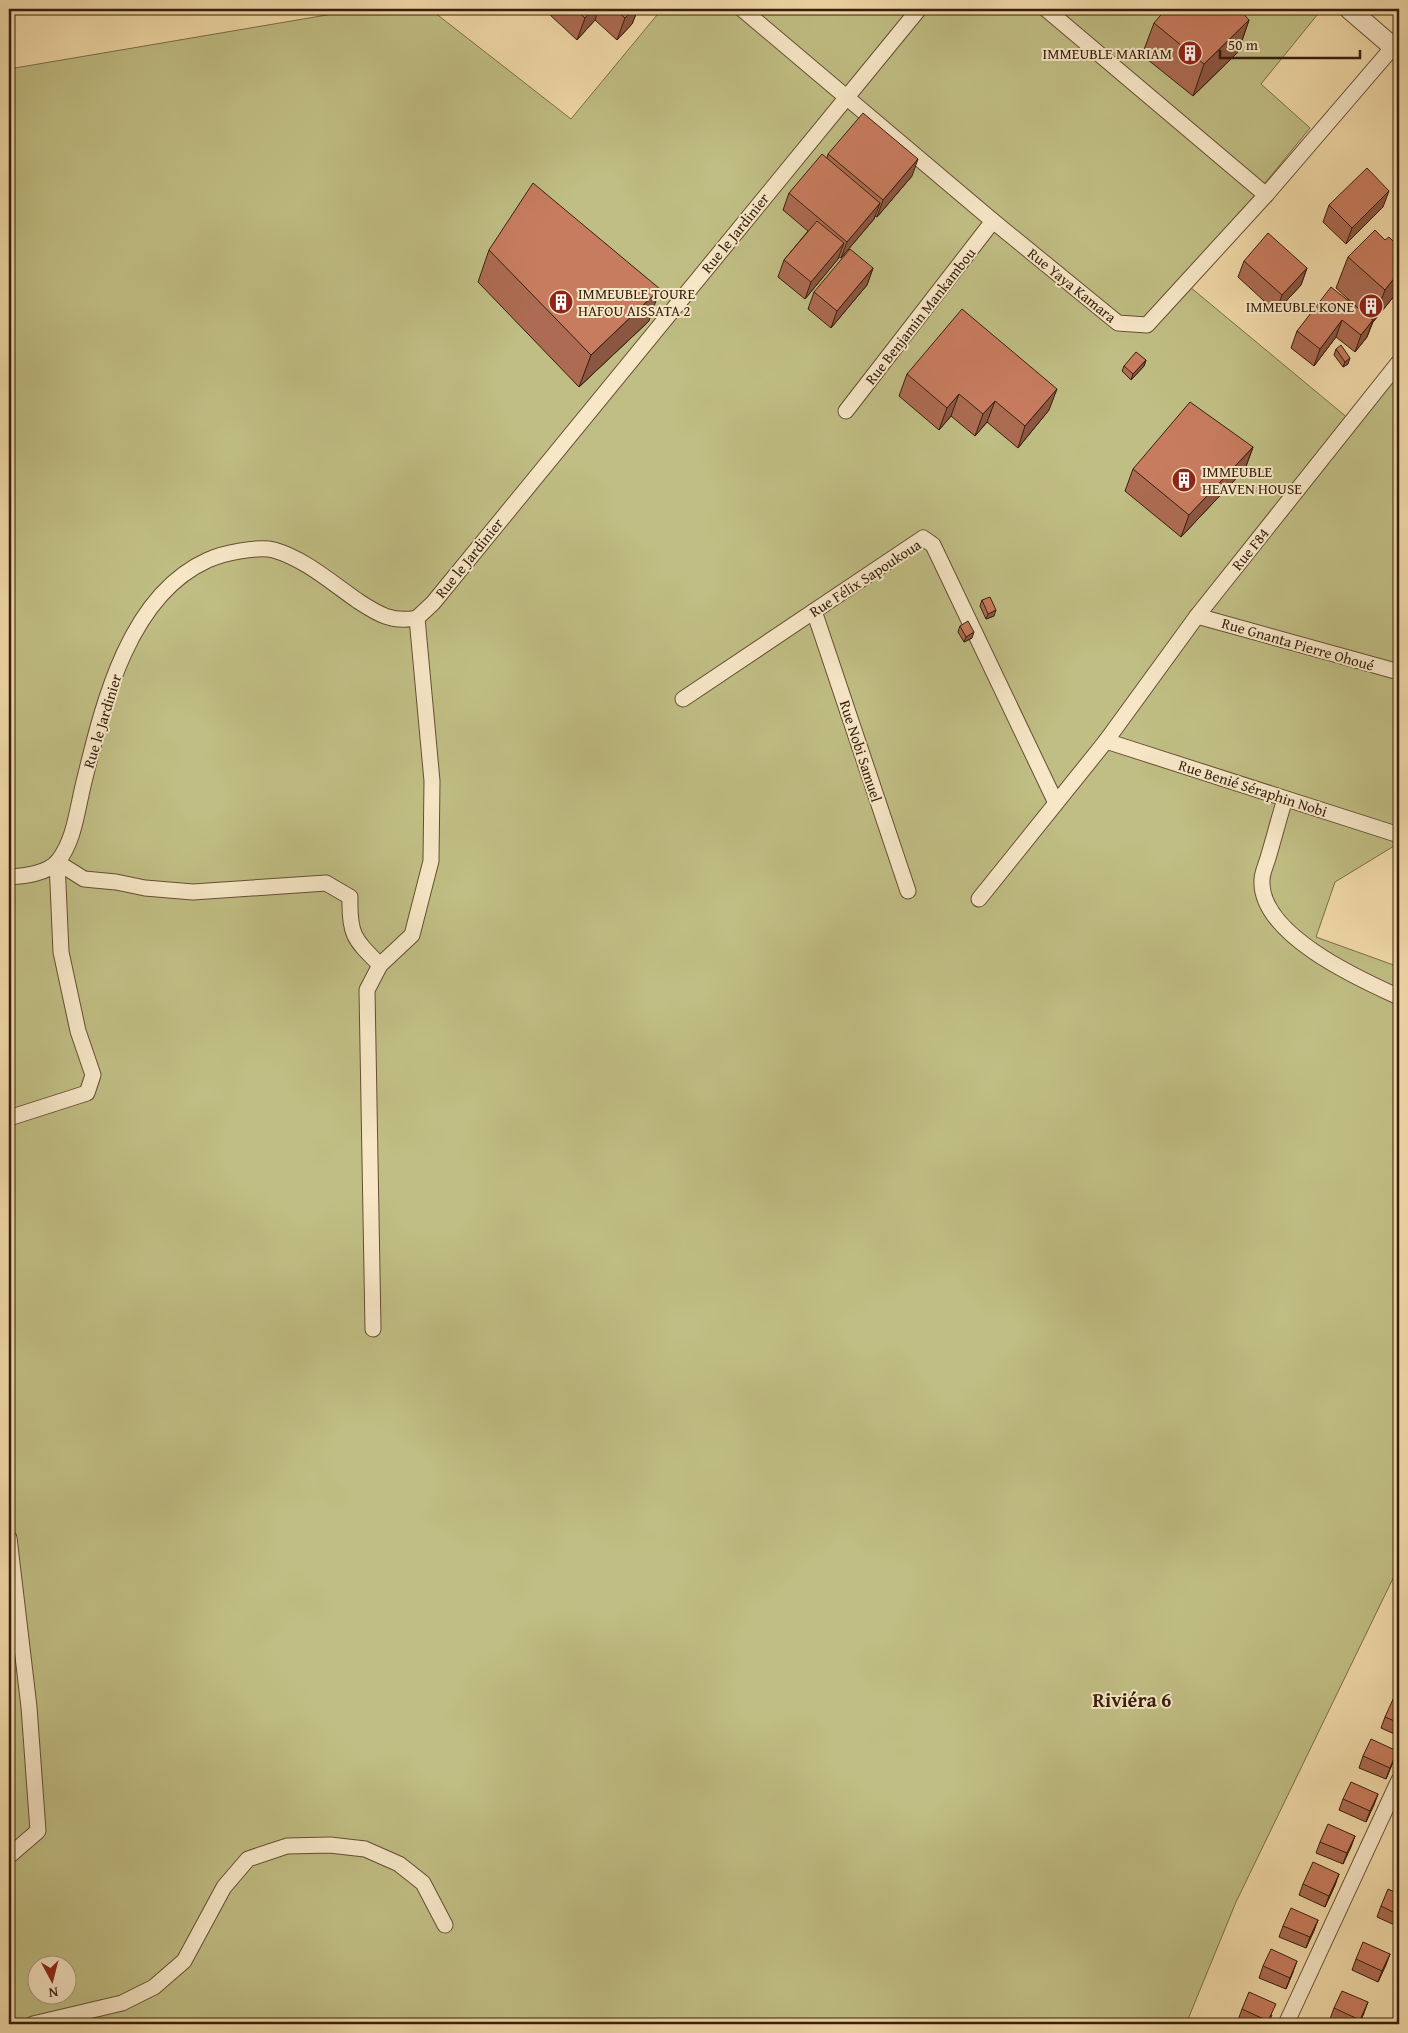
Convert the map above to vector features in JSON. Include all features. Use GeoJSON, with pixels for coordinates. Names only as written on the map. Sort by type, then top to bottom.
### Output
{"type":"FeatureCollection","features":[{"type":"Feature","properties":{"kind":"street","name":"Rue Yaya Kamara"},"geometry":{"type":"LineString","coordinates":[[742,9],[1118,323],[1147,325],[1396,50]]}},
{"type":"Feature","properties":{"kind":"street","name":"Rue le Jardinier"},"geometry":{"type":"LineString","coordinates":[[57,862],[71,837],[91,753],[115,676],[132,637],[153,604],[177,578],[208,559],[243,550],[273,550],[299,561],[378,614],[393,620],[417,618],[439,595],[919,9]]}},
{"type":"Feature","properties":{"kind":"street"},"geometry":{"type":"LineString","coordinates":[[1046,9],[1266,195]]}},
{"type":"Feature","properties":{"kind":"street"},"geometry":{"type":"LineString","coordinates":[[1349,9],[1396,50]]}},
{"type":"Feature","properties":{"kind":"street","name":"Rue Benjamin Mankambou"},"geometry":{"type":"LineString","coordinates":[[846,411],[994,221]]}},
{"type":"Feature","properties":{"kind":"street","name":"Rue F84"},"geometry":{"type":"LineString","coordinates":[[979,899],[1106,741],[1197,616],[1399,362]]}},
{"type":"Feature","properties":{"kind":"street","name":"Rue Félix Sapoukoua"},"geometry":{"type":"LineString","coordinates":[[683,699],[923,538],[933,545],[1056,803]]}},
{"type":"Feature","properties":{"kind":"street","name":"Rue Nobi Samuel"},"geometry":{"type":"LineString","coordinates":[[814,611],[908,891]]}},
{"type":"Feature","properties":{"kind":"street","name":"Rue Gnanta Pierre Ohoué"},"geometry":{"type":"LineString","coordinates":[[1197,616],[1399,672]]}},
{"type":"Feature","properties":{"kind":"street"},"geometry":{"type":"LineString","coordinates":[[373,1329],[367,990],[380,965],[412,935],[431,861],[432,782],[417,618]]}},
{"type":"Feature","properties":{"kind":"street","name":"Rue Benié Séraphin Nobi"},"geometry":{"type":"LineString","coordinates":[[1106,741],[1399,836]]}},
{"type":"Feature","properties":{"kind":"street"},"geometry":{"type":"LineString","coordinates":[[1285,799],[1262,880],[1266,898],[1275,917],[1292,936],[1338,968],[1399,997]]}},
{"type":"Feature","properties":{"kind":"street"},"geometry":{"type":"LineString","coordinates":[[57,862],[84,879],[194,892],[326,883],[350,897],[349,920],[356,940],[380,965]]}},
{"type":"Feature","properties":{"kind":"street"},"geometry":{"type":"LineString","coordinates":[[9,877],[45,870],[57,862]]}},
{"type":"Feature","properties":{"kind":"street"},"geometry":{"type":"LineString","coordinates":[[9,1118],[87,1093],[93,1075],[78,1031],[61,952],[57,862]]}},
{"type":"Feature","properties":{"kind":"street"},"geometry":{"type":"LineString","coordinates":[[9,1538],[29,1707],[38,1831],[9,1856]]}},
{"type":"Feature","properties":{"kind":"street"},"geometry":{"type":"LineString","coordinates":[[1286,2024],[1399,1780]]}},
{"type":"Feature","properties":{"kind":"street"},"geometry":{"type":"LineString","coordinates":[[33,2024],[122,2003],[154,1987],[184,1961],[200,1936],[224,1887],[248,1859],[287,1846],[330,1845],[364,1849],[399,1864],[423,1882],[445,1925]]}},
{"type":"Feature","properties":{"kind":"shaded area"},"geometry":{"type":"Polygon","coordinates":[[[362,9],[430,9],[571,119],[662,9],[1322,9],[1261,84],[1310,128],[1184,282],[1355,424],[1399,365],[1399,843],[1335,882],[1316,937],[1399,967],[1399,1566],[1236,1902],[1186,2024],[9,2024],[9,69],[362,9]]]}},
{"type":"Feature","properties":{"kind":"building"},"geometry":{"type":"Polygon","coordinates":[[[575,9],[593,9],[585,18],[575,9]]]}},
{"type":"Feature","properties":{"kind":"building"},"geometry":{"type":"Polygon","coordinates":[[[614,9],[634,9],[625,18],[614,9]]]}},
{"type":"Feature","properties":{"kind":"building"},"geometry":{"type":"Polygon","coordinates":[[[1166,9],[1239,9],[1249,20],[1204,64],[1154,23],[1166,9]]]}},
{"type":"Feature","properties":{"kind":"building"},"geometry":{"type":"Polygon","coordinates":[[[863,113],[918,159],[883,200],[828,154],[863,113]]]}},
{"type":"Feature","properties":{"kind":"building"},"geometry":{"type":"Polygon","coordinates":[[[822,154],[880,203],[847,242],[789,193],[822,154]]]}},
{"type":"Feature","properties":{"kind":"building"},"geometry":{"type":"Polygon","coordinates":[[[1367,168],[1389,191],[1352,228],[1329,205],[1367,168]]]}},
{"type":"Feature","properties":{"kind":"building"},"geometry":{"type":"Polygon","coordinates":[[[533,183],[660,289],[591,355],[489,250],[533,183]]]}},
{"type":"Feature","properties":{"kind":"building"},"geometry":{"type":"Polygon","coordinates":[[[817,221],[844,243],[811,282],[784,260],[817,221]]]}},
{"type":"Feature","properties":{"kind":"building"},"geometry":{"type":"Polygon","coordinates":[[[1375,230],[1385,240],[1389,237],[1399,247],[1399,272],[1385,290],[1348,257],[1375,230]]]}},
{"type":"Feature","properties":{"kind":"building"},"geometry":{"type":"Polygon","coordinates":[[[1268,233],[1307,268],[1282,295],[1244,261],[1268,233]]]}},
{"type":"Feature","properties":{"kind":"building"},"geometry":{"type":"Polygon","coordinates":[[[850,249],[873,268],[837,311],[814,292],[850,249]]]}},
{"type":"Feature","properties":{"kind":"building"},"geometry":{"type":"Polygon","coordinates":[[[1331,287],[1373,320],[1361,335],[1342,320],[1320,349],[1297,331],[1331,287]]]}},
{"type":"Feature","properties":{"kind":"building"},"geometry":{"type":"Polygon","coordinates":[[[962,309],[1057,389],[1025,426],[995,401],[983,414],[959,394],[947,408],[907,374],[962,309]]]}},
{"type":"Feature","properties":{"kind":"building"},"geometry":{"type":"Polygon","coordinates":[[[1341,345],[1350,358],[1345,362],[1336,349],[1341,345]]]}},
{"type":"Feature","properties":{"kind":"building"},"geometry":{"type":"Polygon","coordinates":[[[1136,352],[1146,360],[1133,374],[1124,366],[1136,352]]]}},
{"type":"Feature","properties":{"kind":"building","name":"IMMEUBLE HEAVEN HOUSE"},"geometry":{"type":"Polygon","coordinates":[[[1190,402],[1253,447],[1189,515],[1133,469],[1190,402]]]}},
{"type":"Feature","properties":{"kind":"building"},"geometry":{"type":"Polygon","coordinates":[[[990,597],[996,610],[988,614],[982,600],[990,597]]]}},
{"type":"Feature","properties":{"kind":"building"},"geometry":{"type":"Polygon","coordinates":[[[968,621],[974,632],[966,637],[960,626],[968,621]]]}},
{"type":"Feature","properties":{"kind":"building"},"geometry":{"type":"Polygon","coordinates":[[[1394,1697],[1399,1699],[1399,1723],[1385,1717],[1394,1697]]]}},
{"type":"Feature","properties":{"kind":"building"},"geometry":{"type":"Polygon","coordinates":[[[1371,1739],[1397,1751],[1390,1768],[1363,1756],[1371,1739]]]}},
{"type":"Feature","properties":{"kind":"building"},"geometry":{"type":"Polygon","coordinates":[[[1351,1782],[1378,1794],[1370,1811],[1343,1799],[1351,1782]]]}},
{"type":"Feature","properties":{"kind":"building"},"geometry":{"type":"Polygon","coordinates":[[[1328,1824],[1355,1836],[1347,1853],[1320,1842],[1328,1824]]]}},
{"type":"Feature","properties":{"kind":"building"},"geometry":{"type":"Polygon","coordinates":[[[1313,1862],[1339,1874],[1329,1896],[1303,1884],[1313,1862]]]}},
{"type":"Feature","properties":{"kind":"building"},"geometry":{"type":"Polygon","coordinates":[[[1388,1889],[1399,1894],[1399,1915],[1381,1906],[1388,1889]]]}},
{"type":"Feature","properties":{"kind":"building"},"geometry":{"type":"Polygon","coordinates":[[[1291,1908],[1318,1920],[1310,1937],[1283,1926],[1291,1908]]]}},
{"type":"Feature","properties":{"kind":"building"},"geometry":{"type":"Polygon","coordinates":[[[1363,1942],[1390,1954],[1382,1971],[1356,1959],[1363,1942]]]}},
{"type":"Feature","properties":{"kind":"building"},"geometry":{"type":"Polygon","coordinates":[[[1271,1949],[1297,1961],[1290,1978],[1263,1966],[1271,1949]]]}},
{"type":"Feature","properties":{"kind":"building"},"geometry":{"type":"Polygon","coordinates":[[[1342,1991],[1368,2002],[1360,2020],[1334,2008],[1342,1991]]]}},
{"type":"Feature","properties":{"kind":"building"},"geometry":{"type":"Polygon","coordinates":[[[1249,1992],[1276,2004],[1268,2021],[1242,2009],[1249,1992]]]}},
{"type":"Feature","properties":{"kind":"building"},"geometry":{"type":"Polygon","coordinates":[[[1395,2014],[1399,2015],[1399,2024],[1390,2024],[1395,2014]]]}},
{"type":"Feature","properties":{"kind":"place","name":"IMMEUBLE MARIAM"},"geometry":{"type":"Point","coordinates":[1190,53]}},
{"type":"Feature","properties":{"kind":"place","name":"IMMEUBLE TOURE HAFOU AISSATA 2"},"geometry":{"type":"Point","coordinates":[561,302]}},
{"type":"Feature","properties":{"kind":"place","name":"IMMEUBLE KONE"},"geometry":{"type":"Point","coordinates":[1371,306]}},
{"type":"Feature","properties":{"kind":"place","name":"IMMEUBLE HEAVEN HOUSE"},"geometry":{"type":"Point","coordinates":[1184,480]}},
{"type":"Feature","properties":{"kind":"district","name":"Riviéra 6"},"geometry":{"type":"Point","coordinates":[1132,1699]}}]}
